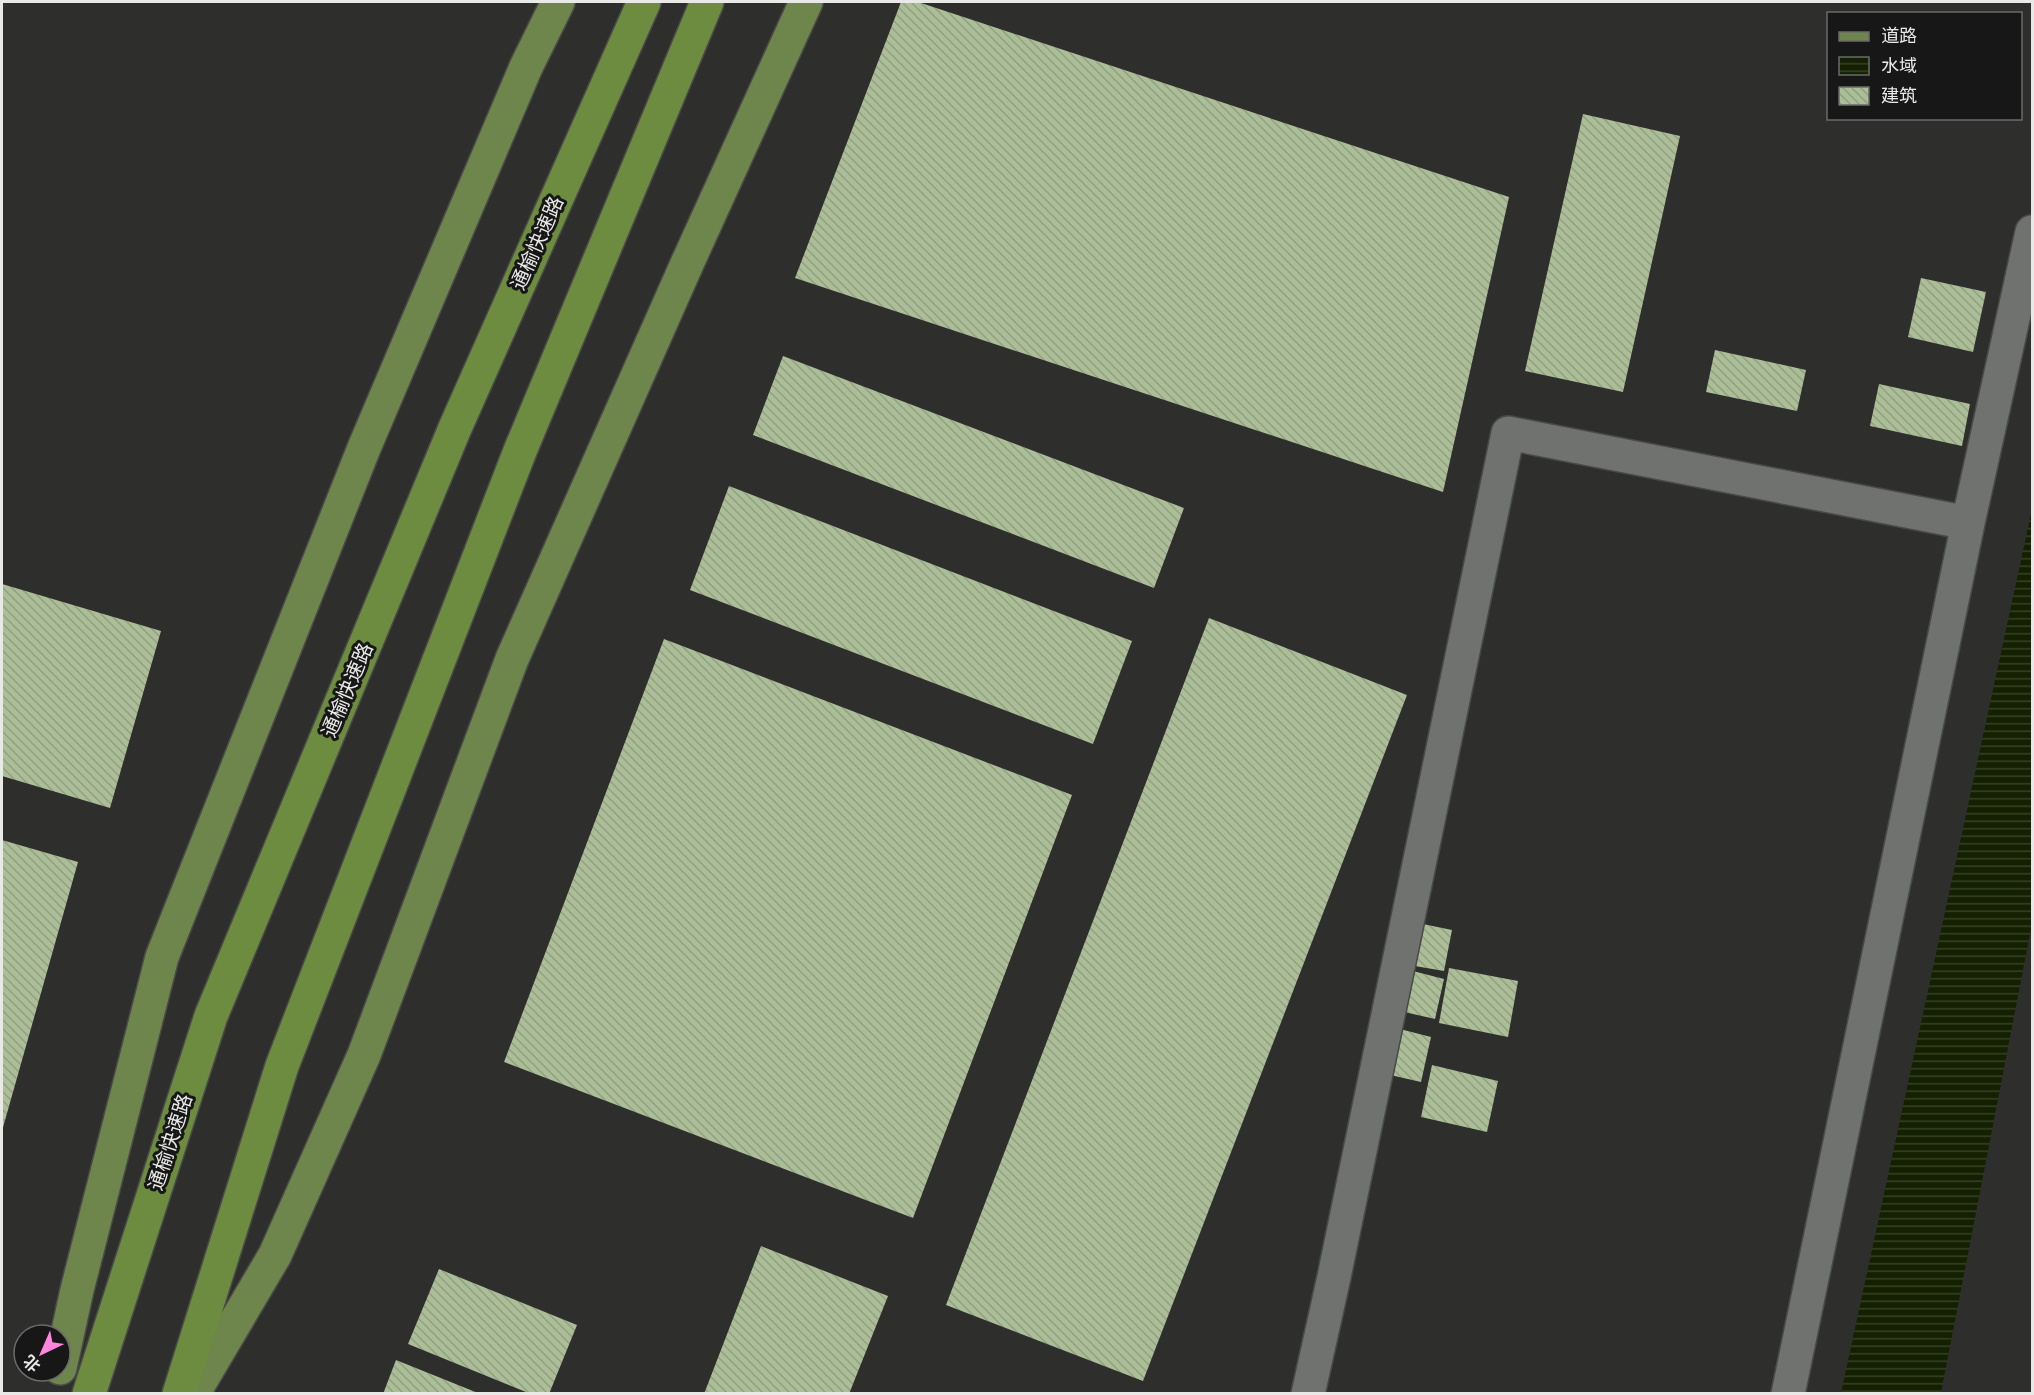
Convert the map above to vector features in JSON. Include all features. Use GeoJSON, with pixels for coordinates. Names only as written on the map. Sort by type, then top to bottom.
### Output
{"type":"FeatureCollection","features":[{"type":"Feature","properties":{"kind":"highway","name":"通榆快速路"},"geometry":{"type":"LineString","coordinates":[[89,1394],[211,1016],[455,428],[644,2]]}},
{"type":"Feature","properties":{"kind":"highway"},"geometry":{"type":"LineString","coordinates":[[179,1394],[286,1055],[520,451],[707,2]]}},
{"type":"Feature","properties":{"kind":"main road"},"geometry":{"type":"LineString","coordinates":[[70,1323],[162,957],[364,448],[526,67],[558,2]]}},
{"type":"Feature","properties":{"kind":"main road"},"geometry":{"type":"LineString","coordinates":[[193,1394],[275,1255],[359,1065],[512,659],[806,2]]}},
{"type":"Feature","properties":{"kind":"street"},"geometry":{"type":"LineString","coordinates":[[1788,1394],[1968,523],[2032,232]]}},
{"type":"Feature","properties":{"kind":"street"},"geometry":{"type":"LineString","coordinates":[[1308,1394],[1508,433],[1968,523]]}},
{"type":"Feature","properties":{"kind":"water"},"geometry":{"type":"Polygon","coordinates":[[[2032,509],[2032,924],[1941,1393],[1841,1393],[2032,509]]]}},
{"type":"Feature","properties":{"kind":"building"},"geometry":{"type":"Polygon","coordinates":[[[901,2],[918,2],[1509,197],[1443,492],[795,278],[901,2]]]}},
{"type":"Feature","properties":{"kind":"building"},"geometry":{"type":"Polygon","coordinates":[[[1583,114],[1680,136],[1623,392],[1525,371],[1583,114]]]}},
{"type":"Feature","properties":{"kind":"building"},"geometry":{"type":"Polygon","coordinates":[[[1921,278],[1986,292],[1973,352],[1908,337],[1921,278]]]}},
{"type":"Feature","properties":{"kind":"building"},"geometry":{"type":"Polygon","coordinates":[[[1715,350],[1806,370],[1797,411],[1706,392],[1715,350]]]}},
{"type":"Feature","properties":{"kind":"building"},"geometry":{"type":"Polygon","coordinates":[[[783,356],[1184,508],[1154,588],[753,435],[783,356]]]}},
{"type":"Feature","properties":{"kind":"building"},"geometry":{"type":"Polygon","coordinates":[[[1879,384],[1970,404],[1962,446],[1870,426],[1879,384]]]}},
{"type":"Feature","properties":{"kind":"building"},"geometry":{"type":"Polygon","coordinates":[[[729,486],[1132,641],[1093,744],[690,590],[729,486]]]}},
{"type":"Feature","properties":{"kind":"building"},"geometry":{"type":"Polygon","coordinates":[[[2,584],[161,631],[110,808],[2,776],[2,584]]]}},
{"type":"Feature","properties":{"kind":"building"},"geometry":{"type":"Polygon","coordinates":[[[1209,618],[1407,695],[1143,1381],[946,1305],[1209,618]]]}},
{"type":"Feature","properties":{"kind":"building"},"geometry":{"type":"Polygon","coordinates":[[[664,639],[1072,795],[913,1218],[504,1062],[664,639]]]}},
{"type":"Feature","properties":{"kind":"building"},"geometry":{"type":"Polygon","coordinates":[[[2,840],[78,862],[2,1131],[2,840]]]}},
{"type":"Feature","properties":{"kind":"building"},"geometry":{"type":"Polygon","coordinates":[[[1418,923],[1452,930],[1444,971],[1409,965],[1418,923]]]}},
{"type":"Feature","properties":{"kind":"building"},"geometry":{"type":"Polygon","coordinates":[[[1449,968],[1518,981],[1508,1037],[1439,1023],[1449,968]]]}},
{"type":"Feature","properties":{"kind":"building"},"geometry":{"type":"Polygon","coordinates":[[[1409,970],[1444,979],[1435,1019],[1400,1011],[1409,970]]]}},
{"type":"Feature","properties":{"kind":"building"},"geometry":{"type":"Polygon","coordinates":[[[1396,1028],[1431,1037],[1421,1082],[1386,1074],[1396,1028]]]}},
{"type":"Feature","properties":{"kind":"building"},"geometry":{"type":"Polygon","coordinates":[[[1432,1065],[1498,1081],[1487,1132],[1421,1117],[1432,1065]]]}},
{"type":"Feature","properties":{"kind":"building"},"geometry":{"type":"Polygon","coordinates":[[[761,1246],[888,1296],[849,1394],[704,1394],[761,1246]]]}},
{"type":"Feature","properties":{"kind":"building"},"geometry":{"type":"Polygon","coordinates":[[[439,1269],[577,1325],[549,1394],[531,1394],[408,1344],[439,1269]]]}},
{"type":"Feature","properties":{"kind":"building"},"geometry":{"type":"Polygon","coordinates":[[[396,1360],[478,1393],[478,1394],[383,1394],[396,1360]]]}}]}
